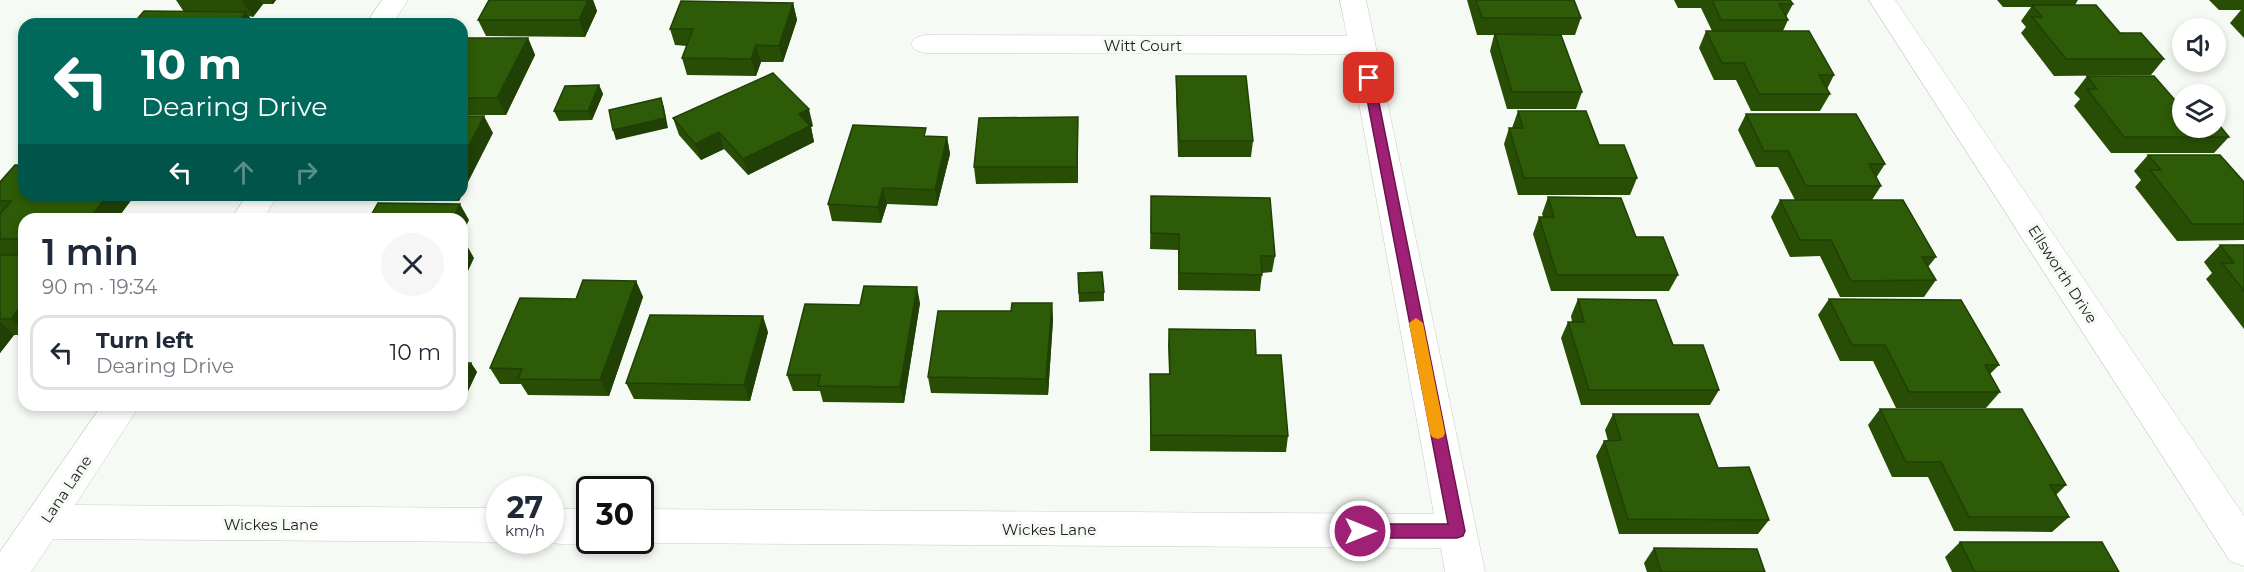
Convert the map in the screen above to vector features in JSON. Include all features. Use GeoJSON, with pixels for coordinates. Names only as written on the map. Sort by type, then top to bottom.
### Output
{"type":"FeatureCollection","features":[{"type":"Feature","properties":{"kind":"street"},"geometry":{"type":"LineString","coordinates":[[383,18],[395,0]]}},
{"type":"Feature","properties":{"kind":"street"},"geometry":{"type":"LineString","coordinates":[[1353,0],[1465,572]]}},
{"type":"Feature","properties":{"kind":"street","name":"Ellsworth Drive"},"geometry":{"type":"LineString","coordinates":[[1882,0],[2244,549]]}},
{"type":"Feature","properties":{"kind":"street","name":"Witt Court"},"geometry":{"type":"LineString","coordinates":[[925,44],[1362,45]]}},
{"type":"Feature","properties":{"kind":"street","name":"Lana Lane"},"geometry":{"type":"LineString","coordinates":[[9,572],[118,411]]}},
{"type":"Feature","properties":{"kind":"street","name":"Wickes Lane"},"geometry":{"type":"LineString","coordinates":[[43,522],[486,525]]}},
{"type":"Feature","properties":{"kind":"street","name":"Wickes Lane"},"geometry":{"type":"LineString","coordinates":[[654,526],[1457,531]]}},
{"type":"Feature","properties":{"kind":"building"},"geometry":{"type":"Polygon","coordinates":[[[489,0],[588,0],[579,20],[478,20],[489,0]]]}},
{"type":"Feature","properties":{"kind":"building"},"geometry":{"type":"Polygon","coordinates":[[[1476,0],[1574,0],[1581,18],[1482,18],[1476,0]]]}},
{"type":"Feature","properties":{"kind":"building"},"geometry":{"type":"Polygon","coordinates":[[[1712,0],[1790,0],[1793,4],[1779,4],[1788,20],[1721,20],[1712,0]]]}},
{"type":"Feature","properties":{"kind":"building"},"geometry":{"type":"Polygon","coordinates":[[[681,1],[793,3],[779,46],[756,45],[751,59],[682,58],[693,29],[670,29],[681,1]]]}},
{"type":"Feature","properties":{"kind":"building"},"geometry":{"type":"Polygon","coordinates":[[[2032,5],[2096,5],[2120,33],[2141,33],[2164,59],[2066,59],[2032,17],[2042,17],[2032,5]]]}},
{"type":"Feature","properties":{"kind":"building"},"geometry":{"type":"Polygon","coordinates":[[[144,11],[246,12],[242,18],[138,18],[144,11]]]}},
{"type":"Feature","properties":{"kind":"building"},"geometry":{"type":"Polygon","coordinates":[[[1706,31],[1809,31],[1834,75],[1819,75],[1830,94],[1759,94],[1744,63],[1722,63],[1706,31]]]}},
{"type":"Feature","properties":{"kind":"building"},"geometry":{"type":"Polygon","coordinates":[[[1495,34],[1561,35],[1582,92],[1512,92],[1495,34]]]}},
{"type":"Feature","properties":{"kind":"building"},"geometry":{"type":"Polygon","coordinates":[[[468,38],[528,38],[497,98],[468,98],[468,38]]]}},
{"type":"Feature","properties":{"kind":"building"},"geometry":{"type":"Polygon","coordinates":[[[773,73],[809,109],[799,114],[810,126],[743,159],[719,132],[695,144],[673,118],[773,73]]]}},
{"type":"Feature","properties":{"kind":"building"},"geometry":{"type":"Polygon","coordinates":[[[1176,76],[1246,76],[1253,141],[1179,141],[1176,76]]]}},
{"type":"Feature","properties":{"kind":"building"},"geometry":{"type":"Polygon","coordinates":[[[2087,76],[2154,76],[2172,97],[2172,137],[2124,137],[2087,89],[2097,89],[2087,76]]]}},
{"type":"Feature","properties":{"kind":"building"},"geometry":{"type":"Polygon","coordinates":[[[599,85],[588,111],[554,111],[565,86],[599,85]]]}},
{"type":"Feature","properties":{"kind":"building"},"geometry":{"type":"Polygon","coordinates":[[[661,98],[665,118],[613,130],[609,110],[661,98]]]}},
{"type":"Feature","properties":{"kind":"building"},"geometry":{"type":"Polygon","coordinates":[[[1518,111],[1586,111],[1599,145],[1624,145],[1637,178],[1524,178],[1509,128],[1523,128],[1518,111]]]}},
{"type":"Feature","properties":{"kind":"building"},"geometry":{"type":"Polygon","coordinates":[[[1746,114],[1856,114],[1885,164],[1869,164],[1881,186],[1806,186],[1788,151],[1764,151],[1746,114]]]}},
{"type":"Feature","properties":{"kind":"building"},"geometry":{"type":"Polygon","coordinates":[[[468,116],[484,116],[468,147],[468,116]]]}},
{"type":"Feature","properties":{"kind":"building"},"geometry":{"type":"Polygon","coordinates":[[[1078,117],[1077,167],[974,167],[979,118],[1078,117]]]}},
{"type":"Feature","properties":{"kind":"building"},"geometry":{"type":"Polygon","coordinates":[[[853,125],[926,128],[924,136],[947,137],[935,190],[883,188],[878,207],[828,204],[853,125]]]}},
{"type":"Feature","properties":{"kind":"building"},"geometry":{"type":"Polygon","coordinates":[[[2148,155],[2220,155],[2244,182],[2244,224],[2192,224],[2150,170],[2161,170],[2148,155]]]}},
{"type":"Feature","properties":{"kind":"building"},"geometry":{"type":"Polygon","coordinates":[[[15,165],[18,165],[18,201],[103,201],[94,213],[18,213],[18,239],[0,239],[0,214],[11,201],[0,201],[0,182],[15,165]]]}},
{"type":"Feature","properties":{"kind":"building"},"geometry":{"type":"Polygon","coordinates":[[[1151,196],[1270,198],[1275,256],[1261,256],[1262,275],[1179,273],[1179,234],[1151,233],[1151,196]]]}},
{"type":"Feature","properties":{"kind":"building"},"geometry":{"type":"Polygon","coordinates":[[[1548,197],[1621,198],[1636,237],[1663,237],[1678,275],[1557,275],[1539,217],[1554,217],[1548,197]]]}},
{"type":"Feature","properties":{"kind":"building"},"geometry":{"type":"Polygon","coordinates":[[[1780,200],[1903,200],[1936,257],[1922,257],[1936,280],[1851,281],[1831,240],[1800,240],[1780,200]]]}},
{"type":"Feature","properties":{"kind":"building"},"geometry":{"type":"Polygon","coordinates":[[[378,203],[460,204],[455,213],[372,213],[378,203]]]}},
{"type":"Feature","properties":{"kind":"building"},"geometry":{"type":"Polygon","coordinates":[[[2220,245],[2244,245],[2244,291],[2222,263],[2234,263],[2220,245]]]}},
{"type":"Feature","properties":{"kind":"building"},"geometry":{"type":"Polygon","coordinates":[[[0,255],[18,255],[18,310],[11,319],[0,319],[0,255]]]}},
{"type":"Feature","properties":{"kind":"building"},"geometry":{"type":"Polygon","coordinates":[[[1102,272],[1104,292],[1079,293],[1078,273],[1102,272]]]}},
{"type":"Feature","properties":{"kind":"building"},"geometry":{"type":"Polygon","coordinates":[[[583,280],[636,281],[600,380],[518,379],[522,369],[490,368],[520,298],[576,299],[583,280]]]}},
{"type":"Feature","properties":{"kind":"building"},"geometry":{"type":"Polygon","coordinates":[[[864,286],[917,287],[900,387],[818,386],[820,375],[787,375],[805,304],[860,305],[864,286]]]}},
{"type":"Feature","properties":{"kind":"building"},"geometry":{"type":"Polygon","coordinates":[[[1578,299],[1656,300],[1673,345],[1703,345],[1719,390],[1589,390],[1568,322],[1584,322],[1578,299]]]}},
{"type":"Feature","properties":{"kind":"building"},"geometry":{"type":"Polygon","coordinates":[[[1829,299],[1961,300],[1999,365],[1985,365],[2000,392],[1909,392],[1885,345],[1852,345],[1829,299]]]}},
{"type":"Feature","properties":{"kind":"building"},"geometry":{"type":"Polygon","coordinates":[[[1012,303],[1052,303],[1046,379],[928,377],[938,311],[1011,311],[1012,303]]]}},
{"type":"Feature","properties":{"kind":"building"},"geometry":{"type":"Polygon","coordinates":[[[650,315],[763,316],[744,385],[626,383],[650,315]]]}},
{"type":"Feature","properties":{"kind":"building"},"geometry":{"type":"Polygon","coordinates":[[[1169,329],[1255,330],[1256,355],[1281,355],[1288,436],[1151,435],[1150,374],[1170,374],[1169,329]]]}},
{"type":"Feature","properties":{"kind":"building"},"geometry":{"type":"Polygon","coordinates":[[[1880,409],[2022,409],[2066,485],[2050,485],[2069,517],[1969,517],[1941,462],[1906,462],[1880,409]]]}},
{"type":"Feature","properties":{"kind":"building"},"geometry":{"type":"Polygon","coordinates":[[[1613,414],[1698,414],[1718,468],[1749,467],[1769,520],[1628,519],[1604,441],[1621,440],[1613,414]]]}},
{"type":"Feature","properties":{"kind":"building"},"geometry":{"type":"Polygon","coordinates":[[[1960,542],[2102,542],[2119,572],[1975,572],[1960,542]]]}},
{"type":"Feature","properties":{"kind":"building"},"geometry":{"type":"Polygon","coordinates":[[[1654,548],[1757,549],[1765,572],[1661,572],[1654,548]]]}},
{"type":"Feature","properties":{"kind":"slow traffic"},"geometry":{"type":"LineString","coordinates":[[1416,323],[1438,433]]}},
{"type":"Feature","properties":{"kind":"route"},"geometry":{"type":"LineString","coordinates":[[1360,531],[1457,531],[1369,78]]}}]}
